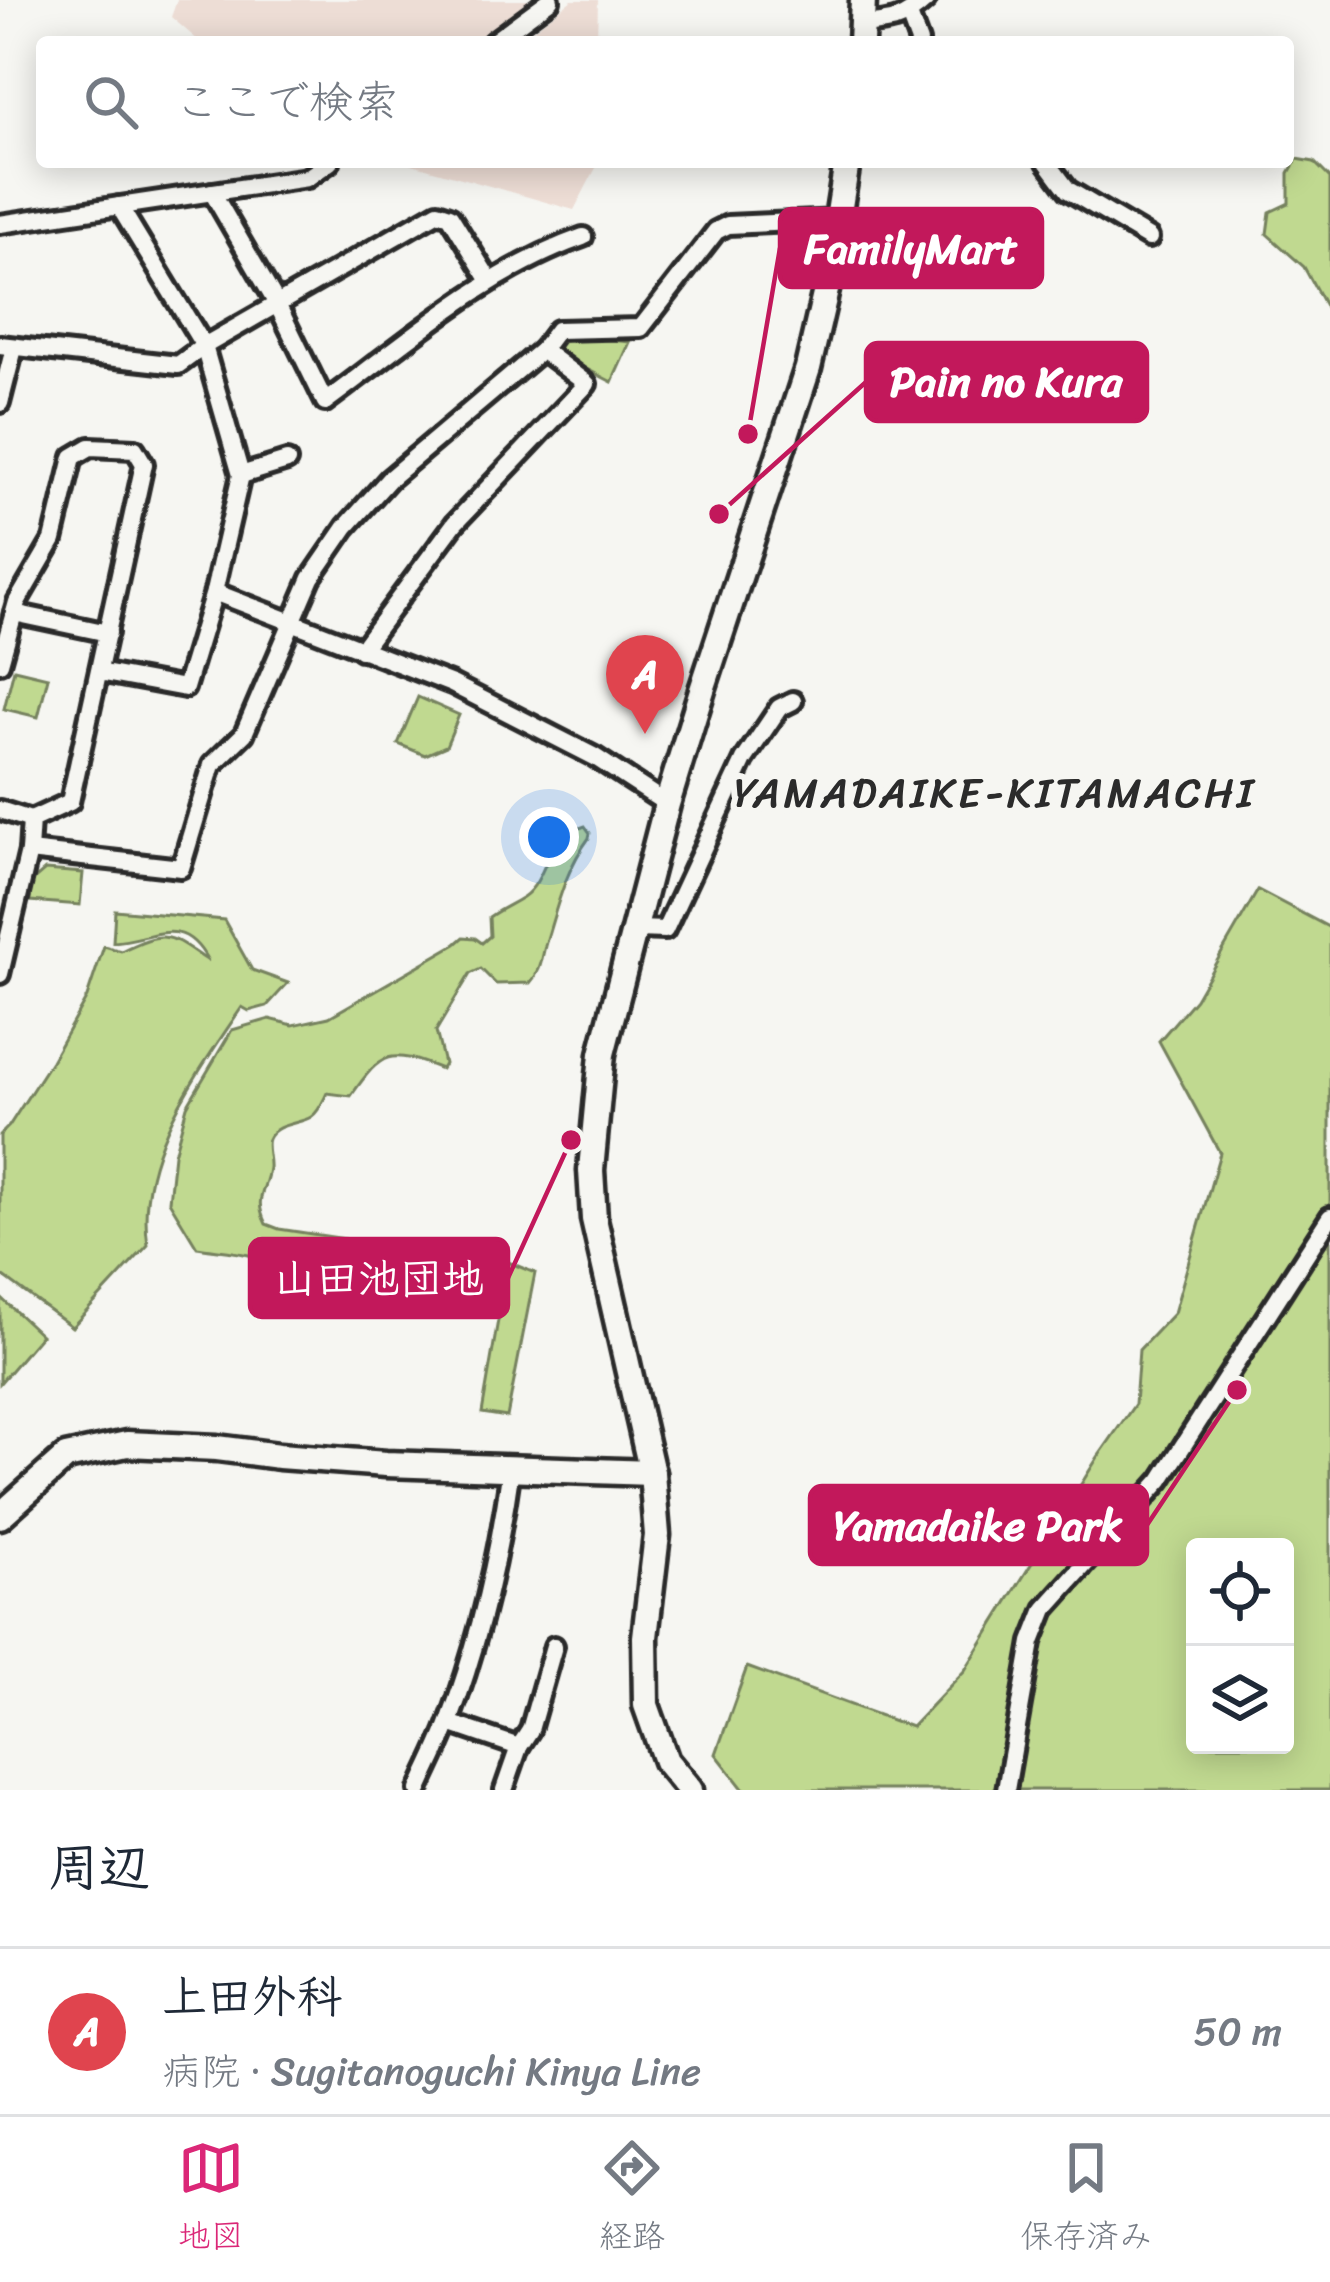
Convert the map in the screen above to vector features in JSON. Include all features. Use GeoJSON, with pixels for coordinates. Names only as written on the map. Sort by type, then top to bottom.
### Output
{"type":"FeatureCollection","features":[{"type":"Feature","properties":{"kind":"main road"},"geometry":{"type":"LineString","coordinates":[[690,1790],[665,1761],[646,1705],[645,1637],[657,1535],[652,1473],[594,1219],[591,1171],[602,1054],[667,804],[808,368],[846,168]]}},
{"type":"Feature","properties":{"kind":"main road"},"geometry":{"type":"LineString","coordinates":[[0,1516],[66,1457],[127,1444],[386,1464],[652,1473]]}},
{"type":"Feature","properties":{"kind":"street"},"geometry":{"type":"LineString","coordinates":[[501,36],[550,0]]}},
{"type":"Feature","properties":{"kind":"street"},"geometry":{"type":"LineString","coordinates":[[862,22],[893,22],[926,0]]}},
{"type":"Feature","properties":{"kind":"street"},"geometry":{"type":"LineString","coordinates":[[909,15],[918,36]]}},
{"type":"Feature","properties":{"kind":"street"},"geometry":{"type":"LineString","coordinates":[[0,224],[307,178],[321,168]]}},
{"type":"Feature","properties":{"kind":"street"},"geometry":{"type":"LineString","coordinates":[[1052,168],[1068,190],[1150,238]]}},
{"type":"Feature","properties":{"kind":"street"},"geometry":{"type":"LineString","coordinates":[[212,192],[278,304],[325,402],[490,280],[583,237]]}},
{"type":"Feature","properties":{"kind":"street"},"geometry":{"type":"LineString","coordinates":[[100,672],[185,688],[214,592],[241,475],[205,346],[119,206]]}},
{"type":"Feature","properties":{"kind":"street"},"geometry":{"type":"LineString","coordinates":[[0,403],[7,347],[178,365],[438,212],[449,216],[490,280]]}},
{"type":"Feature","properties":{"kind":"street"},"geometry":{"type":"LineString","coordinates":[[29,851],[181,868],[212,765],[244,734],[311,578],[346,527],[389,479],[542,350],[557,330],[641,328],[716,231],[728,225],[839,220]]}},
{"type":"Feature","properties":{"kind":"street"},"geometry":{"type":"LineString","coordinates":[[361,650],[455,523],[586,383],[542,350]]}},
{"type":"Feature","properties":{"kind":"street"},"geometry":{"type":"LineString","coordinates":[[0,663],[17,602],[53,540],[73,457],[90,447],[135,449],[144,464],[70,802],[31,820],[0,810]]}},
{"type":"Feature","properties":{"kind":"street"},"geometry":{"type":"LineString","coordinates":[[241,475],[287,461]]}},
{"type":"Feature","properties":{"kind":"street"},"geometry":{"type":"LineString","coordinates":[[214,592],[452,684],[595,757],[667,804]]}},
{"type":"Feature","properties":{"kind":"street"},"geometry":{"type":"LineString","coordinates":[[14,613],[108,633]]}},
{"type":"Feature","properties":{"kind":"street"},"geometry":{"type":"LineString","coordinates":[[637,929],[665,930],[744,760],[778,708],[794,701]]}},
{"type":"Feature","properties":{"kind":"street"},"geometry":{"type":"LineString","coordinates":[[0,974],[8,908],[29,851],[31,820]]}},
{"type":"Feature","properties":{"kind":"street"},"geometry":{"type":"LineString","coordinates":[[1006,1790],[1032,1642],[1045,1609],[1160,1480],[1330,1217]]}},
{"type":"Feature","properties":{"kind":"street"},"geometry":{"type":"LineString","coordinates":[[418,1790],[449,1723],[489,1591],[511,1468]]}},
{"type":"Feature","properties":{"kind":"street"},"geometry":{"type":"LineString","coordinates":[[504,1790],[530,1730],[554,1646]]}},
{"type":"Feature","properties":{"kind":"street"},"geometry":{"type":"LineString","coordinates":[[449,1723],[519,1748]]}},
{"type":"Feature","properties":{"kind":"shaded area"},"geometry":{"type":"Polygon","coordinates":[[[177,0],[534,0],[483,36],[193,36],[171,17],[177,0]]]}},
{"type":"Feature","properties":{"kind":"shaded area"},"geometry":{"type":"Polygon","coordinates":[[[572,0],[598,0],[597,36],[525,36],[572,0]]]}},
{"type":"Feature","properties":{"kind":"shaded area"},"geometry":{"type":"Polygon","coordinates":[[[426,168],[596,168],[574,210],[426,168]]]}},
{"type":"Feature","properties":{"kind":"green space"},"geometry":{"type":"Polygon","coordinates":[[[1297,159],[1314,162],[1330,178],[1330,315],[1304,267],[1267,234],[1270,212],[1289,203],[1289,173],[1297,159]]]}},
{"type":"Feature","properties":{"kind":"green space"},"geometry":{"type":"Polygon","coordinates":[[[563,335],[630,342],[612,382],[556,348],[563,335]]]}},
{"type":"Feature","properties":{"kind":"green space"},"geometry":{"type":"Polygon","coordinates":[[[14,669],[48,677],[38,717],[4,709],[14,669]]]}},
{"type":"Feature","properties":{"kind":"green space"},"geometry":{"type":"Polygon","coordinates":[[[418,697],[459,715],[446,746],[425,755],[398,744],[418,697]]]}},
{"type":"Feature","properties":{"kind":"green space"},"geometry":{"type":"Polygon","coordinates":[[[585,826],[589,838],[569,874],[540,968],[530,983],[496,984],[481,969],[470,974],[436,1031],[444,1064],[441,1069],[410,1058],[388,1058],[371,1070],[351,1096],[327,1093],[314,1115],[276,1130],[268,1139],[269,1168],[260,1201],[266,1224],[345,1239],[358,1255],[341,1268],[311,1274],[279,1269],[246,1254],[197,1247],[169,1201],[174,1154],[187,1106],[232,1030],[270,1019],[293,1025],[329,1017],[464,937],[482,943],[490,936],[489,917],[529,892],[558,838],[574,837],[585,826]]]}},
{"type":"Feature","properties":{"kind":"green space"},"geometry":{"type":"Polygon","coordinates":[[[45,870],[83,873],[80,905],[30,901],[31,882],[45,870]]]}},
{"type":"Feature","properties":{"kind":"green space"},"geometry":{"type":"Polygon","coordinates":[[[1258,890],[1330,928],[1330,1790],[744,1790],[716,1754],[747,1667],[911,1727],[965,1670],[1135,1404],[1139,1350],[1174,1313],[1220,1153],[1159,1041],[1195,999],[1258,890]]]}},
{"type":"Feature","properties":{"kind":"green space"},"geometry":{"type":"Polygon","coordinates":[[[115,910],[224,920],[252,970],[288,983],[267,1006],[249,1011],[242,1007],[206,1061],[159,1149],[146,1212],[148,1245],[72,1327],[0,1274],[0,1135],[51,1061],[87,997],[104,946],[121,951],[149,939],[168,938],[208,961],[198,946],[177,933],[113,942],[115,910]]]}},
{"type":"Feature","properties":{"kind":"green space"},"geometry":{"type":"Polygon","coordinates":[[[508,1262],[535,1273],[507,1417],[482,1413],[508,1262]]]}},
{"type":"Feature","properties":{"kind":"green space"},"geometry":{"type":"Polygon","coordinates":[[[0,1297],[41,1335],[0,1383],[0,1297]]]}},
{"type":"Feature","properties":{"kind":"place","name":"FamilyMart"},"geometry":{"type":"Point","coordinates":[748,434]}},
{"type":"Feature","properties":{"kind":"place","name":"Pain no Kura"},"geometry":{"type":"Point","coordinates":[719,514]}},
{"type":"Feature","properties":{"kind":"place","name":"上田外科"},"geometry":{"type":"Point","coordinates":[645,734]}},
{"type":"Feature","properties":{"kind":"place","name":"山田池団地"},"geometry":{"type":"Point","coordinates":[571,1140]}},
{"type":"Feature","properties":{"kind":"place","name":"Yamadaike Park"},"geometry":{"type":"Point","coordinates":[1237,1390]}},
{"type":"Feature","properties":{"kind":"district","name":"YAMADAIKE-KITAMACHI"},"geometry":{"type":"Point","coordinates":[995,793]}}]}
